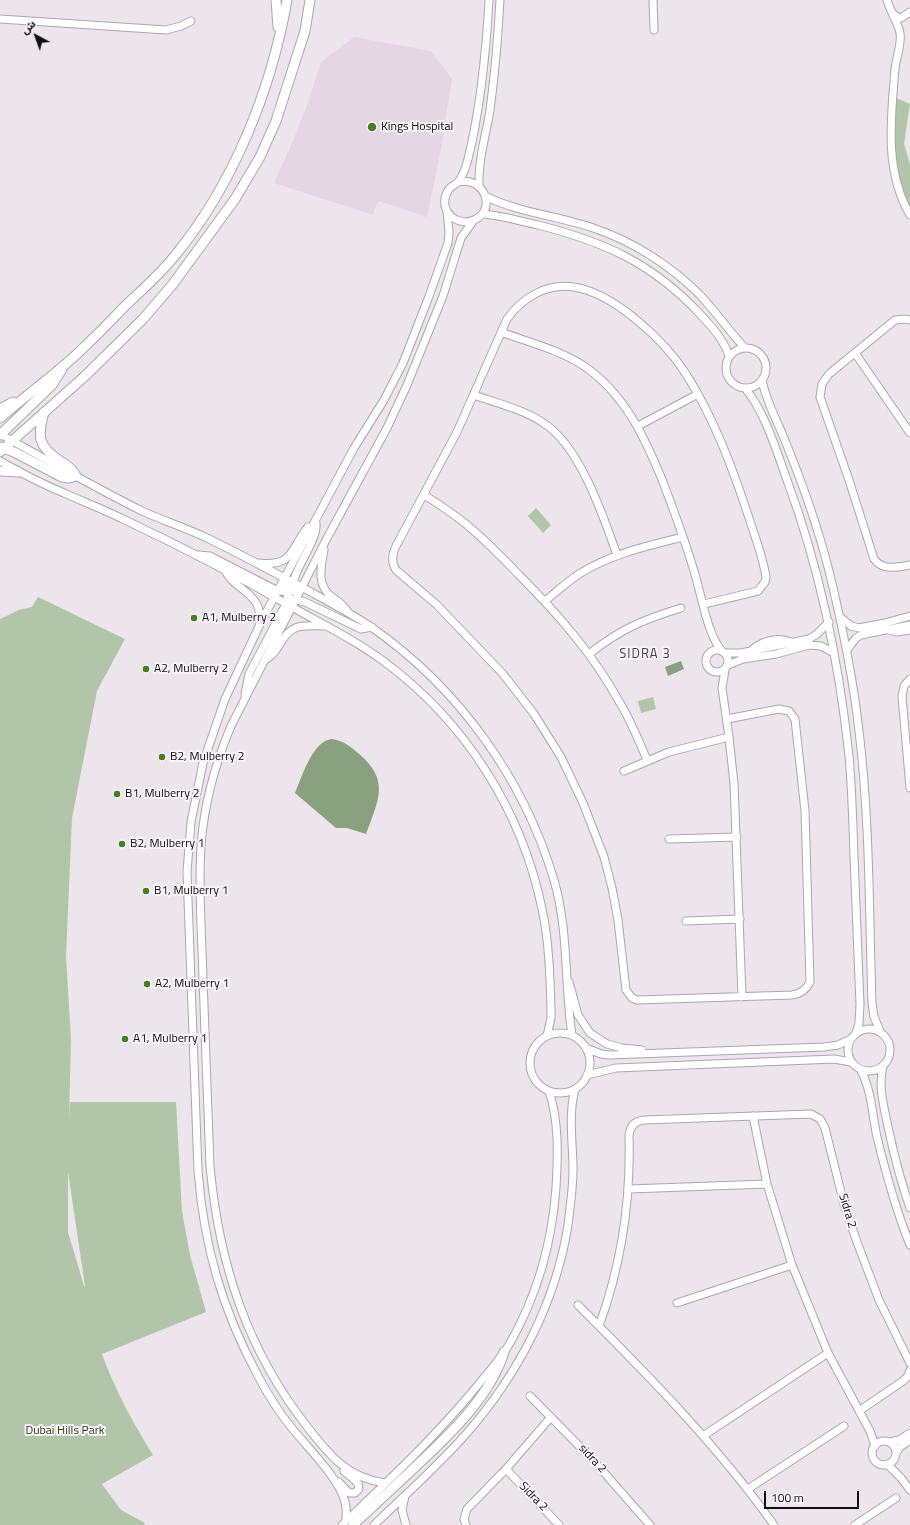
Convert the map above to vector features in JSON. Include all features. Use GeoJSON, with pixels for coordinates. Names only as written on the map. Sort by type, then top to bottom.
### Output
{"type":"FeatureCollection","features":[{"type":"Feature","properties":{"kind":"main road"},"geometry":{"type":"LineString","coordinates":[[276,0],[279,36]]}},
{"type":"Feature","properties":{"kind":"main road"},"geometry":{"type":"LineString","coordinates":[[0,418],[63,366],[94,337],[172,258],[193,232],[212,204],[253,121],[279,36],[287,0]]}},
{"type":"Feature","properties":{"kind":"main road"},"geometry":{"type":"LineString","coordinates":[[304,0],[303,17],[305,31]]}},
{"type":"Feature","properties":{"kind":"main road"},"geometry":{"type":"LineString","coordinates":[[305,31],[310,0]]}},
{"type":"Feature","properties":{"kind":"main road"},"geometry":{"type":"LineString","coordinates":[[1,447],[12,441],[85,376],[143,319],[173,284],[235,199],[269,139],[305,31],[311,18],[315,0]]}},
{"type":"Feature","properties":{"kind":"main road"},"geometry":{"type":"LineString","coordinates":[[0,435],[52,386],[63,366]]}},
{"type":"Feature","properties":{"kind":"main road"},"geometry":{"type":"LineString","coordinates":[[0,409],[27,395]]}},
{"type":"Feature","properties":{"kind":"main road"},"geometry":{"type":"LineString","coordinates":[[1,447],[62,477],[69,478],[76,476],[72,469],[51,455],[43,446],[39,434],[44,412]]}},
{"type":"Feature","properties":{"kind":"main road"},"geometry":{"type":"LineString","coordinates":[[0,471],[19,472]]}},
{"type":"Feature","properties":{"kind":"main road"},"geometry":{"type":"LineString","coordinates":[[347,1523],[386,1494],[436,1447],[463,1418],[491,1382],[504,1352]]}},
{"type":"Feature","properties":{"kind":"street"},"geometry":{"type":"LineString","coordinates":[[483,0],[488,18]]}},
{"type":"Feature","properties":{"kind":"street"},"geometry":{"type":"LineString","coordinates":[[347,1523],[346,1504],[337,1485],[290,1425],[259,1378],[237,1334],[224,1301],[214,1268],[200,1200],[188,879],[191,822],[203,763],[233,681],[261,622],[354,448],[384,400],[403,363],[428,299],[448,243],[449,227],[445,206],[446,196],[452,186],[458,182],[467,165],[483,73],[489,0]]}},
{"type":"Feature","properties":{"kind":"street"},"geometry":{"type":"LineString","coordinates":[[246,696],[246,685],[249,674],[290,598],[302,588],[326,540],[387,428],[407,385],[443,296],[461,238],[474,220],[482,214],[486,202],[485,196],[479,186],[479,168],[491,101],[496,61],[500,0]]}},
{"type":"Feature","properties":{"kind":"street"},"geometry":{"type":"LineString","coordinates":[[653,0],[654,30]]}},
{"type":"Feature","properties":{"kind":"street"},"geometry":{"type":"LineString","coordinates":[[886,0],[899,28],[900,39],[896,55],[894,82],[891,147],[892,163],[900,194],[910,215]]}},
{"type":"Feature","properties":{"kind":"street"},"geometry":{"type":"LineString","coordinates":[[892,13],[896,17],[901,18],[910,12]]}},
{"type":"Feature","properties":{"kind":"street"},"geometry":{"type":"LineString","coordinates":[[0,19],[166,30],[181,26],[191,21]]}},
{"type":"Feature","properties":{"kind":"street"},"geometry":{"type":"LineString","coordinates":[[458,182],[469,181],[479,186]]}},
{"type":"Feature","properties":{"kind":"street"},"geometry":{"type":"LineString","coordinates":[[485,196],[506,205],[569,220],[595,228],[615,236],[646,253],[677,274],[700,295],[746,348]]}},
{"type":"Feature","properties":{"kind":"street"},"geometry":{"type":"LineString","coordinates":[[447,211],[456,220],[468,222],[474,220]]}},
{"type":"Feature","properties":{"kind":"street"},"geometry":{"type":"LineString","coordinates":[[482,214],[501,216],[572,234],[614,250],[637,262],[663,280],[695,308],[719,337],[729,356]]}},
{"type":"Feature","properties":{"kind":"street"},"geometry":{"type":"LineString","coordinates":[[704,604],[758,591],[765,582],[766,576],[754,532],[739,490],[720,441],[698,394],[676,360],[656,337],[638,321],[618,307],[586,290],[573,287],[560,286],[534,293],[514,309],[501,332],[474,395],[424,495],[393,552],[393,565],[401,574],[437,605],[502,674],[534,714],[561,757],[583,803],[604,857],[618,920],[624,985],[628,995],[632,998],[643,1001],[798,995],[803,992],[810,982],[805,811],[796,724],[793,715],[784,709],[727,719]]}},
{"type":"Feature","properties":{"kind":"street"},"geometry":{"type":"LineString","coordinates":[[910,320],[895,320],[825,378],[820,390],[821,403],[847,473],[874,559],[877,563],[885,567],[910,565]]}},
{"type":"Feature","properties":{"kind":"street"},"geometry":{"type":"LineString","coordinates":[[501,332],[556,352],[584,366],[609,387],[620,399],[638,426],[659,473],[683,537],[704,604],[711,634],[709,653],[706,661],[709,669],[722,688]]}},
{"type":"Feature","properties":{"kind":"street"},"geometry":{"type":"LineString","coordinates":[[746,348],[758,351],[765,360],[766,371],[762,380],[751,388],[738,387],[732,383],[726,370],[726,363],[729,356],[734,352],[746,348]]}},
{"type":"Feature","properties":{"kind":"street"},"geometry":{"type":"LineString","coordinates":[[855,353],[910,432]]}},
{"type":"Feature","properties":{"kind":"street"},"geometry":{"type":"LineString","coordinates":[[762,380],[766,395],[791,456],[816,526],[840,617],[847,650],[858,725],[863,775],[872,1003],[874,1018],[880,1031],[888,1039],[890,1045],[890,1056],[883,1066],[880,1080],[881,1095],[897,1166],[910,1208]]}},
{"type":"Feature","properties":{"kind":"street"},"geometry":{"type":"LineString","coordinates":[[745,388],[760,410],[790,489],[816,571],[829,622],[845,720],[852,794],[860,1014],[856,1033]]}},
{"type":"Feature","properties":{"kind":"street"},"geometry":{"type":"LineString","coordinates":[[638,426],[698,394]]}},
{"type":"Feature","properties":{"kind":"street"},"geometry":{"type":"LineString","coordinates":[[474,395],[529,415],[543,422],[567,444],[585,476],[617,555]]}},
{"type":"Feature","properties":{"kind":"street"},"geometry":{"type":"LineString","coordinates":[[0,435],[144,511],[209,539],[285,578],[348,613],[372,627],[418,664],[444,690],[478,729],[510,779],[536,832],[554,882],[564,928],[568,1005],[572,1035]]}},
{"type":"Feature","properties":{"kind":"street"},"geometry":{"type":"LineString","coordinates":[[0,461],[19,472],[124,519],[276,594],[305,602],[361,629],[372,627]]}},
{"type":"Feature","properties":{"kind":"street"},"geometry":{"type":"LineString","coordinates":[[424,495],[452,513],[483,539],[545,601],[589,654],[621,704],[647,760]]}},
{"type":"Feature","properties":{"kind":"street"},"geometry":{"type":"LineString","coordinates":[[253,562],[274,564],[286,559],[293,551],[306,528],[316,520]]}},
{"type":"Feature","properties":{"kind":"street"},"geometry":{"type":"LineString","coordinates":[[316,520],[315,532],[292,582],[290,598],[263,661],[231,726],[216,764],[206,804],[201,845],[200,896],[210,1166],[213,1199],[223,1254],[248,1328],[271,1374],[299,1416],[332,1456],[359,1476],[370,1481],[385,1483]]}},
{"type":"Feature","properties":{"kind":"street"},"geometry":{"type":"LineString","coordinates":[[545,601],[579,574],[617,555],[683,537]]}},
{"type":"Feature","properties":{"kind":"street"},"geometry":{"type":"LineString","coordinates":[[326,540],[320,572],[321,581],[324,589],[342,604],[348,613]]}},
{"type":"Feature","properties":{"kind":"street"},"geometry":{"type":"LineString","coordinates":[[196,555],[210,556],[276,594]]}},
{"type":"Feature","properties":{"kind":"street"},"geometry":{"type":"LineString","coordinates":[[225,570],[232,581],[251,595],[256,602],[261,622]]}},
{"type":"Feature","properties":{"kind":"street"},"geometry":{"type":"LineString","coordinates":[[285,578],[290,598],[326,626],[385,662],[426,697],[443,714],[463,739],[481,763],[498,790],[526,851],[542,907],[548,949],[552,1009],[547,1036]]}},
{"type":"Feature","properties":{"kind":"street"},"geometry":{"type":"LineString","coordinates":[[589,654],[614,635],[627,628],[653,616],[681,608]]}},
{"type":"Feature","properties":{"kind":"street"},"geometry":{"type":"LineString","coordinates":[[840,617],[851,626],[860,628],[910,616]]}},
{"type":"Feature","properties":{"kind":"street"},"geometry":{"type":"LineString","coordinates":[[709,653],[717,650],[736,654],[792,643],[813,637],[829,622]]}},
{"type":"Feature","properties":{"kind":"street"},"geometry":{"type":"LineString","coordinates":[[847,650],[852,642],[861,635],[910,624]]}},
{"type":"Feature","properties":{"kind":"street"},"geometry":{"type":"LineString","coordinates":[[263,661],[273,654],[286,634],[293,628],[303,626],[326,626]]}},
{"type":"Feature","properties":{"kind":"street"},"geometry":{"type":"LineString","coordinates":[[887,629],[897,632],[910,630]]}},
{"type":"Feature","properties":{"kind":"street"},"geometry":{"type":"LineString","coordinates":[[711,634],[728,659],[722,688],[729,737],[737,837],[742,997]]}},
{"type":"Feature","properties":{"kind":"street"},"geometry":{"type":"LineString","coordinates":[[712,672],[719,673],[726,667],[743,659],[776,654],[810,645],[821,646],[834,653]]}},
{"type":"Feature","properties":{"kind":"street"},"geometry":{"type":"LineString","coordinates":[[910,679],[904,686],[902,696],[910,788]]}},
{"type":"Feature","properties":{"kind":"street"},"geometry":{"type":"LineString","coordinates":[[624,771],[647,760],[680,749],[729,737]]}},
{"type":"Feature","properties":{"kind":"street"},"geometry":{"type":"LineString","coordinates":[[669,839],[737,837]]}},
{"type":"Feature","properties":{"kind":"street"},"geometry":{"type":"LineString","coordinates":[[686,921],[740,920]]}},
{"type":"Feature","properties":{"kind":"street"},"geometry":{"type":"LineString","coordinates":[[566,976],[578,1015],[590,1033],[607,1044],[622,1048],[647,1050],[654,1053]]}},
{"type":"Feature","properties":{"kind":"street"},"geometry":{"type":"LineString","coordinates":[[586,1048],[601,1054],[609,1055],[824,1047],[838,1045],[851,1039],[856,1033],[868,1028],[880,1031]]}},
{"type":"Feature","properties":{"kind":"street"},"geometry":{"type":"LineString","coordinates":[[559,1033],[572,1035],[580,1040],[586,1048],[590,1061],[588,1075],[575,1089],[562,1093],[549,1092],[540,1086],[533,1078],[530,1068],[530,1057],[534,1047],[540,1040],[547,1036],[559,1033]]}},
{"type":"Feature","properties":{"kind":"street"},"geometry":{"type":"LineString","coordinates":[[851,1039],[848,1051],[851,1062]]}},
{"type":"Feature","properties":{"kind":"street"},"geometry":{"type":"LineString","coordinates":[[588,1075],[609,1069],[624,1068],[834,1059],[851,1062],[860,1069],[869,1088],[875,1129],[885,1169],[894,1201],[910,1245]]}},
{"type":"Feature","properties":{"kind":"street"},"geometry":{"type":"LineString","coordinates":[[860,1069],[872,1071],[883,1066]]}},
{"type":"Feature","properties":{"kind":"street"},"geometry":{"type":"LineString","coordinates":[[374,1525],[466,1434],[492,1402],[522,1355],[543,1312],[562,1253],[570,1212],[573,1170],[571,1110],[575,1089]]}},
{"type":"Feature","properties":{"kind":"street"},"geometry":{"type":"LineString","coordinates":[[347,1523],[447,1422],[504,1352],[525,1313],[535,1287],[550,1233],[554,1205],[557,1149],[555,1114],[549,1092]]}},
{"type":"Feature","properties":{"kind":"street"},"geometry":{"type":"LineString","coordinates":[[196,1114],[202,1116],[208,1114]]}},
{"type":"Feature","properties":{"kind":"street","name":"Sidra 2"},"geometry":{"type":"LineString","coordinates":[[599,1326],[619,1258],[626,1224],[629,1189],[630,1129],[633,1124],[638,1120],[811,1114],[820,1119],[823,1123],[844,1204],[860,1249],[880,1300],[910,1363]]}},
{"type":"Feature","properties":{"kind":"street"},"geometry":{"type":"LineString","coordinates":[[753,1116],[767,1184],[792,1265],[828,1353],[870,1432],[875,1446],[873,1454],[876,1461],[883,1465],[887,1464],[900,1448],[910,1440]]}},
{"type":"Feature","properties":{"kind":"street"},"geometry":{"type":"LineString","coordinates":[[629,1189],[767,1184]]}},
{"type":"Feature","properties":{"kind":"street"},"geometry":{"type":"LineString","coordinates":[[677,1303],[792,1265]]}},
{"type":"Feature","properties":{"kind":"street"},"geometry":{"type":"LineString","coordinates":[[578,1305],[653,1380],[704,1436],[748,1489],[774,1525]]}},
{"type":"Feature","properties":{"kind":"street"},"geometry":{"type":"LineString","coordinates":[[704,1436],[828,1353]]}},
{"type":"Feature","properties":{"kind":"street"},"geometry":{"type":"LineString","coordinates":[[859,1411],[903,1381],[908,1376],[910,1370]]}},
{"type":"Feature","properties":{"kind":"street","name":"sidra 2"},"geometry":{"type":"LineString","coordinates":[[530,1396],[598,1465],[650,1525]]}},
{"type":"Feature","properties":{"kind":"street"},"geometry":{"type":"LineString","coordinates":[[466,1525],[464,1519],[467,1509],[506,1469],[551,1417]]}},
{"type":"Feature","properties":{"kind":"street"},"geometry":{"type":"LineString","coordinates":[[866,1425],[895,1448],[895,1456],[901,1478]]}},
{"type":"Feature","properties":{"kind":"street"},"geometry":{"type":"LineString","coordinates":[[748,1489],[844,1426]]}},
{"type":"Feature","properties":{"kind":"street"},"geometry":{"type":"LineString","coordinates":[[875,1446],[900,1440],[910,1433]]}},
{"type":"Feature","properties":{"kind":"street"},"geometry":{"type":"LineString","coordinates":[[321,1463],[328,1468],[347,1491],[352,1494],[355,1493],[359,1489],[358,1483],[337,1465],[332,1456]]}},
{"type":"Feature","properties":{"kind":"street"},"geometry":{"type":"LineString","coordinates":[[887,1464],[901,1478],[910,1490]]}},
{"type":"Feature","properties":{"kind":"street","name":"Sidra 2"},"geometry":{"type":"LineString","coordinates":[[506,1469],[559,1525]]}},
{"type":"Feature","properties":{"kind":"street"},"geometry":{"type":"LineString","coordinates":[[405,1495],[402,1510],[406,1525]]}},
{"type":"Feature","properties":{"kind":"street"},"geometry":{"type":"LineString","coordinates":[[855,1525],[896,1498]]}},
{"type":"Feature","properties":{"kind":"shaded area","name":"Kings Hospital"},"geometry":{"type":"Polygon","coordinates":[[[354,37],[431,51],[452,79],[441,149],[427,217],[378,201],[373,215],[274,183],[293,141],[310,97],[321,62],[354,37]]]}},
{"type":"Feature","properties":{"kind":"shaded area"},"geometry":{"type":"Polygon","coordinates":[[[681,661],[684,669],[668,676],[665,667],[681,661]]]}},
{"type":"Feature","properties":{"kind":"shaded area"},"geometry":{"type":"Polygon","coordinates":[[[331,739],[342,742],[352,748],[375,772],[379,791],[366,834],[347,828],[336,828],[295,793],[308,761],[313,753],[318,746],[331,739]]]}},
{"type":"Feature","properties":{"kind":"green space"},"geometry":{"type":"Polygon","coordinates":[[[894,97],[910,104],[904,144],[910,164],[910,213],[889,143],[894,97]]]}},
{"type":"Feature","properties":{"kind":"green space"},"geometry":{"type":"Polygon","coordinates":[[[536,508],[551,525],[543,533],[528,516],[536,508]]]}},
{"type":"Feature","properties":{"kind":"green space","name":"Dubai Hills Park"},"geometry":{"type":"Polygon","coordinates":[[[38,597],[125,639],[97,691],[72,818],[66,956],[71,1040],[69,1118],[70,1102],[176,1102],[182,1211],[190,1255],[206,1312],[102,1354],[125,1406],[153,1455],[102,1484],[121,1510],[145,1523],[144,1525],[0,1525],[0,619],[19,610],[32,607],[38,597]],[[68,1172],[68,1232],[85,1286],[68,1172]]]}},
{"type":"Feature","properties":{"kind":"green space"},"geometry":{"type":"Polygon","coordinates":[[[653,697],[656,709],[641,713],[638,701],[653,697]]]}},
{"type":"Feature","properties":{"kind":"place","name":"Kings Hospital"},"geometry":{"type":"Point","coordinates":[372,127]}},
{"type":"Feature","properties":{"kind":"place","name":"A1, Mulberry 2"},"geometry":{"type":"Point","coordinates":[194,618]}},
{"type":"Feature","properties":{"kind":"place","name":"A2, Mulberry 2"},"geometry":{"type":"Point","coordinates":[146,669]}},
{"type":"Feature","properties":{"kind":"place","name":"B2, Mulberry 2"},"geometry":{"type":"Point","coordinates":[162,757]}},
{"type":"Feature","properties":{"kind":"place","name":"B1, Mulberry 2"},"geometry":{"type":"Point","coordinates":[117,794]}},
{"type":"Feature","properties":{"kind":"place","name":"B2, Mulberry 1"},"geometry":{"type":"Point","coordinates":[122,844]}},
{"type":"Feature","properties":{"kind":"place","name":"B1, Mulberry 1"},"geometry":{"type":"Point","coordinates":[146,891]}},
{"type":"Feature","properties":{"kind":"place","name":"A2, Mulberry 1"},"geometry":{"type":"Point","coordinates":[147,984]}},
{"type":"Feature","properties":{"kind":"place","name":"A1, Mulberry 1"},"geometry":{"type":"Point","coordinates":[125,1039]}},
{"type":"Feature","properties":{"kind":"district","name":"SIDRA 3"},"geometry":{"type":"Point","coordinates":[645,655]}}]}
